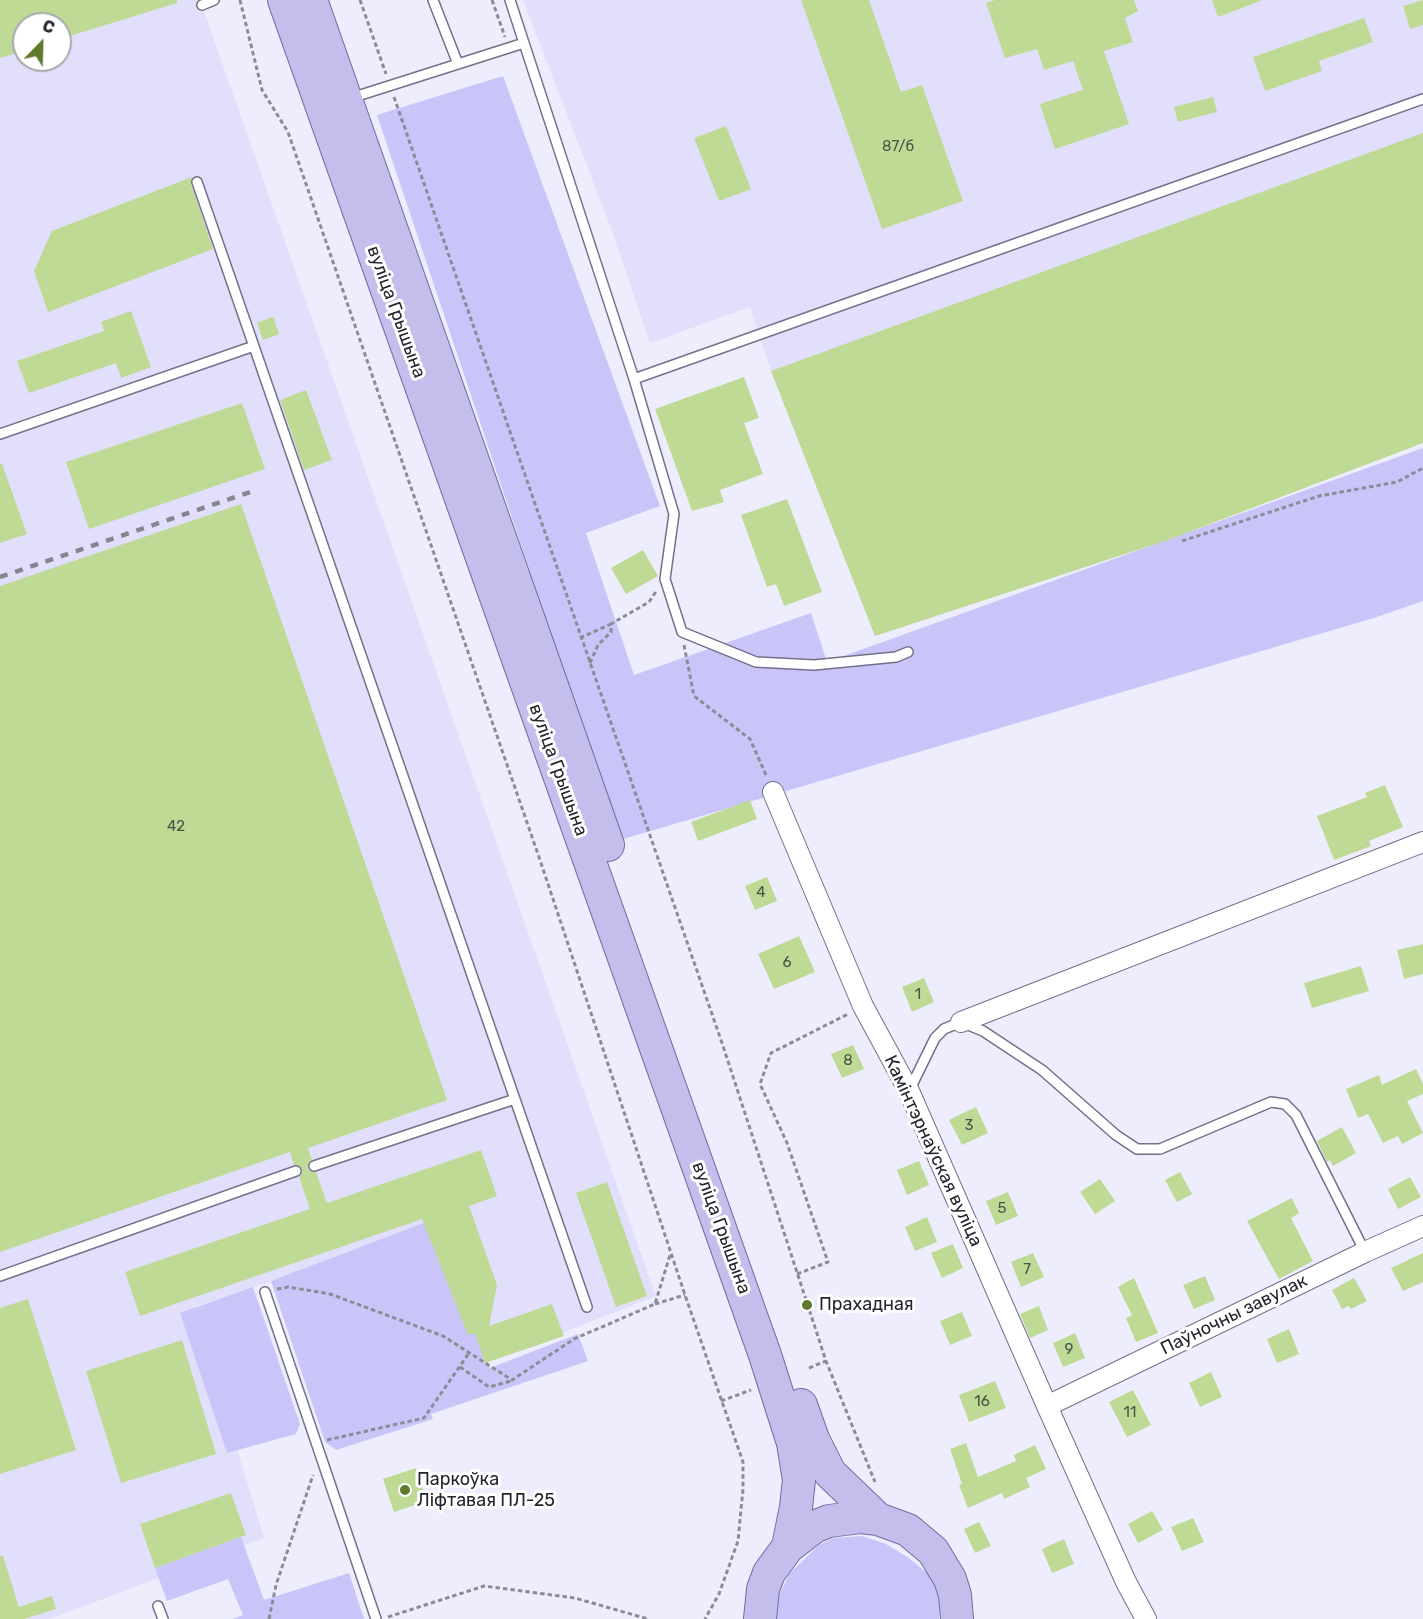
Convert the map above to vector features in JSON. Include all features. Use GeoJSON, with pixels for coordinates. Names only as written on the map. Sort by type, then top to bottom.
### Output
{"type":"FeatureCollection","features":[{"type":"Feature","properties":{"kind":"main road","name":"вуліца Грышына"},"geometry":{"type":"LineString","coordinates":[[284,0],[335,103],[679,1049],[813,1439],[830,1473],[878,1519]]}},
{"type":"Feature","properties":{"kind":"main road","name":"вуліца Грышына"},"geometry":{"type":"LineString","coordinates":[[311,0],[335,103],[765,1355],[793,1443],[799,1480],[788,1546]]}},
{"type":"Feature","properties":{"kind":"main road"},"geometry":{"type":"LineString","coordinates":[[760,1619],[763,1588],[769,1573],[788,1546],[814,1527],[829,1521],[861,1517],[878,1519],[908,1530],[933,1551],[950,1579],[955,1595],[957,1619]]}},
{"type":"Feature","properties":{"kind":"main road"},"geometry":{"type":"LineString","coordinates":[[738,1619],[763,1588]]}},
{"type":"Feature","properties":{"kind":"street","name":"Камінтэрнаўская вуліца"},"geometry":{"type":"LineString","coordinates":[[773,792],[863,1006],[909,1091],[1047,1406],[1126,1582],[1146,1619]]}},
{"type":"Feature","properties":{"kind":"street"},"geometry":{"type":"LineString","coordinates":[[961,1022],[1423,842]]}},
{"type":"Feature","properties":{"kind":"street","name":"Паўночны завулак"},"geometry":{"type":"LineString","coordinates":[[1047,1406],[1423,1226]]}},
{"type":"Feature","properties":{"kind":"lane"},"geometry":{"type":"LineString","coordinates":[[202,5],[214,0]]}},
{"type":"Feature","properties":{"kind":"lane"},"geometry":{"type":"LineString","coordinates":[[433,0],[458,64]]}},
{"type":"Feature","properties":{"kind":"lane"},"geometry":{"type":"LineString","coordinates":[[510,0],[634,380],[674,514],[665,579],[682,632],[756,662],[814,665],[896,657],[908,652]]}},
{"type":"Feature","properties":{"kind":"lane"},"geometry":{"type":"LineString","coordinates":[[335,103],[524,43]]}},
{"type":"Feature","properties":{"kind":"lane"},"geometry":{"type":"LineString","coordinates":[[634,380],[1423,99]]}},
{"type":"Feature","properties":{"kind":"lane"},"geometry":{"type":"LineString","coordinates":[[196,182],[587,1307]]}},
{"type":"Feature","properties":{"kind":"lane"},"geometry":{"type":"LineString","coordinates":[[0,434],[254,346]]}},
{"type":"Feature","properties":{"kind":"lane"},"geometry":{"type":"LineString","coordinates":[[909,1091],[935,1038],[944,1029],[961,1022],[983,1031],[1042,1070],[1116,1135],[1137,1149],[1160,1149],[1271,1102],[1285,1104],[1296,1115],[1365,1252]]}},
{"type":"Feature","properties":{"kind":"lane"},"geometry":{"type":"LineString","coordinates":[[314,1166],[515,1100]]}},
{"type":"Feature","properties":{"kind":"lane"},"geometry":{"type":"LineString","coordinates":[[0,1276],[296,1171]]}},
{"type":"Feature","properties":{"kind":"lane"},"geometry":{"type":"LineString","coordinates":[[265,1292],[376,1619]]}},
{"type":"Feature","properties":{"kind":"lane"},"geometry":{"type":"LineString","coordinates":[[158,1606],[163,1619]]}},
{"type":"Feature","properties":{"kind":"path"},"geometry":{"type":"LineString","coordinates":[[240,0],[262,90],[288,132],[540,860],[684,1295],[743,1462],[738,1541],[719,1594],[705,1619]]}},
{"type":"Feature","properties":{"kind":"path"},"geometry":{"type":"LineString","coordinates":[[360,0],[722,1043],[826,1361],[876,1486]]}},
{"type":"Feature","properties":{"kind":"path"},"geometry":{"type":"LineString","coordinates":[[492,0],[508,47]]}},
{"type":"Feature","properties":{"kind":"path"},"geometry":{"type":"LineString","coordinates":[[1182,541],[1319,496],[1397,482],[1423,468]]}},
{"type":"Feature","properties":{"kind":"path"},"geometry":{"type":"LineString","coordinates":[[580,638],[611,624],[649,602],[665,579]]}},
{"type":"Feature","properties":{"kind":"path"},"geometry":{"type":"LineString","coordinates":[[590,664],[598,645],[611,632],[611,624]]}},
{"type":"Feature","properties":{"kind":"path"},"geometry":{"type":"LineString","coordinates":[[682,632],[694,696],[750,739],[773,792]]}},
{"type":"Feature","properties":{"kind":"path"},"geometry":{"type":"LineString","coordinates":[[797,1274],[828,1262],[787,1143],[760,1084],[771,1053],[863,1006]]}},
{"type":"Feature","properties":{"kind":"path"},"geometry":{"type":"LineString","coordinates":[[655,1304],[671,1253]]}},
{"type":"Feature","properties":{"kind":"path"},"geometry":{"type":"LineString","coordinates":[[265,1292],[288,1287],[330,1294],[444,1336],[512,1380]]}},
{"type":"Feature","properties":{"kind":"path"},"geometry":{"type":"LineString","coordinates":[[460,1367],[489,1388],[512,1380],[574,1339],[655,1304],[684,1295]]}},
{"type":"Feature","properties":{"kind":"path"},"geometry":{"type":"LineString","coordinates":[[316,1442],[423,1418],[469,1353]]}},
{"type":"Feature","properties":{"kind":"path"},"geometry":{"type":"LineString","coordinates":[[809,1368],[826,1361]]}},
{"type":"Feature","properties":{"kind":"path"},"geometry":{"type":"LineString","coordinates":[[722,1401],[758,1387]]}},
{"type":"Feature","properties":{"kind":"path"},"geometry":{"type":"LineString","coordinates":[[269,1619],[276,1585],[320,1454]]}},
{"type":"Feature","properties":{"kind":"path"},"geometry":{"type":"LineString","coordinates":[[381,1619],[484,1586],[575,1598],[648,1619]]}},
{"type":"Feature","properties":{"kind":"shaded area"},"geometry":{"type":"Polygon","coordinates":[[[0,0],[200,0],[656,1296],[458,1374],[417,1233],[194,1307],[264,1538],[50,1619],[0,1619],[0,0]]]}},
{"type":"Feature","properties":{"kind":"shaded area"},"geometry":{"type":"Polygon","coordinates":[[[523,0],[1423,0],[1423,438],[875,636],[771,371],[750,307],[650,343],[612,231],[523,0]]]}},
{"type":"Feature","properties":{"kind":"shaded area"},"geometry":{"type":"Polygon","coordinates":[[[503,76],[660,506],[586,533],[634,675],[811,613],[827,662],[1423,448],[1423,601],[1377,617],[620,840],[377,115],[503,76]]]}},
{"type":"Feature","properties":{"kind":"shaded area"},"geometry":{"type":"Polygon","coordinates":[[[434,1219],[490,1368],[578,1334],[588,1361],[431,1414],[433,1419],[336,1450],[325,1442],[271,1281],[434,1219]]]}},
{"type":"Feature","properties":{"kind":"shaded area"},"geometry":{"type":"Polygon","coordinates":[[[253,1287],[300,1424],[296,1434],[227,1453],[180,1313],[253,1287]]]}},
{"type":"Feature","properties":{"kind":"shaded area"},"geometry":{"type":"Polygon","coordinates":[[[862,1536],[886,1544],[909,1558],[934,1579],[940,1599],[939,1619],[771,1619],[777,1599],[790,1573],[819,1545],[834,1538],[862,1536]]]}},
{"type":"Feature","properties":{"kind":"shaded area"},"geometry":{"type":"Polygon","coordinates":[[[241,1537],[264,1600],[349,1573],[364,1619],[233,1619],[243,1615],[228,1579],[167,1601],[155,1568],[241,1537]]]}},
{"type":"Feature","properties":{"kind":"building"},"geometry":{"type":"Polygon","coordinates":[[[0,0],[177,0],[177,3],[72,35],[72,12],[12,12],[12,54],[0,58],[0,0]]]}},
{"type":"Feature","properties":{"kind":"building"},"geometry":{"type":"Polygon","coordinates":[[[801,0],[869,0],[901,92],[922,85],[963,201],[882,229],[801,0]]]}},
{"type":"Feature","properties":{"kind":"building"},"geometry":{"type":"Polygon","coordinates":[[[995,0],[1134,0],[1138,11],[1125,18],[1133,42],[1104,51],[1129,124],[1055,149],[1040,104],[1083,90],[1073,61],[1044,70],[1037,49],[1005,58],[986,3],[995,0]]]}},
{"type":"Feature","properties":{"kind":"building"},"geometry":{"type":"Polygon","coordinates":[[[1212,0],[1260,0],[1260,1],[1218,17],[1212,0]]]}},
{"type":"Feature","properties":{"kind":"building"},"geometry":{"type":"Polygon","coordinates":[[[1423,0],[1423,25],[1410,29],[1403,6],[1423,0]]]}},
{"type":"Feature","properties":{"kind":"building"},"geometry":{"type":"Polygon","coordinates":[[[1364,18],[1373,42],[1319,61],[1322,71],[1265,91],[1253,57],[1364,18]]]}},
{"type":"Feature","properties":{"kind":"building"},"geometry":{"type":"Polygon","coordinates":[[[1213,97],[1217,112],[1178,122],[1174,107],[1213,97]]]}},
{"type":"Feature","properties":{"kind":"building"},"geometry":{"type":"Polygon","coordinates":[[[726,126],[751,189],[719,201],[694,138],[726,126]]]}},
{"type":"Feature","properties":{"kind":"building"},"geometry":{"type":"Polygon","coordinates":[[[1423,133],[1423,443],[1168,540],[875,636],[771,371],[1423,133]]]}},
{"type":"Feature","properties":{"kind":"building"},"geometry":{"type":"Polygon","coordinates":[[[192,177],[191,184],[213,249],[48,312],[34,271],[52,231],[192,177]]]}},
{"type":"Feature","properties":{"kind":"building"},"geometry":{"type":"Polygon","coordinates":[[[131,311],[151,367],[121,378],[116,363],[29,393],[17,361],[104,331],[101,322],[131,311]]]}},
{"type":"Feature","properties":{"kind":"building"},"geometry":{"type":"Polygon","coordinates":[[[273,317],[279,334],[263,340],[257,323],[273,317]]]}},
{"type":"Feature","properties":{"kind":"building"},"geometry":{"type":"Polygon","coordinates":[[[744,377],[759,418],[744,423],[763,474],[720,490],[724,502],[692,511],[655,409],[744,377]]]}},
{"type":"Feature","properties":{"kind":"building"},"geometry":{"type":"Polygon","coordinates":[[[306,390],[332,460],[304,470],[280,400],[306,390]]]}},
{"type":"Feature","properties":{"kind":"building"},"geometry":{"type":"Polygon","coordinates":[[[242,403],[265,469],[89,529],[66,462],[242,403]]]}},
{"type":"Feature","properties":{"kind":"building"},"geometry":{"type":"Polygon","coordinates":[[[0,464],[2,464],[27,534],[0,543],[0,464]]]}},
{"type":"Feature","properties":{"kind":"building"},"geometry":{"type":"Polygon","coordinates":[[[787,499],[822,592],[784,606],[776,584],[767,587],[741,515],[787,499]]]}},
{"type":"Feature","properties":{"kind":"building"},"geometry":{"type":"Polygon","coordinates":[[[241,504],[447,1100],[308,1148],[312,1160],[307,1168],[316,1172],[327,1203],[481,1150],[497,1196],[469,1206],[497,1285],[489,1326],[552,1304],[564,1336],[485,1363],[475,1333],[468,1335],[422,1219],[140,1316],[125,1272],[310,1209],[299,1177],[302,1169],[294,1165],[290,1152],[0,1252],[0,586],[241,504]]]}},
{"type":"Feature","properties":{"kind":"building"},"geometry":{"type":"Polygon","coordinates":[[[643,550],[658,576],[626,594],[611,568],[643,550]]]}},
{"type":"Feature","properties":{"kind":"building"},"geometry":{"type":"Polygon","coordinates":[[[1385,785],[1403,827],[1369,841],[1371,846],[1334,860],[1317,816],[1367,797],[1365,793],[1385,785]]]}},
{"type":"Feature","properties":{"kind":"building"},"geometry":{"type":"Polygon","coordinates":[[[750,800],[757,819],[698,841],[691,822],[750,800]]]}},
{"type":"Feature","properties":{"kind":"building"},"geometry":{"type":"Polygon","coordinates":[[[767,877],[777,901],[755,910],[745,886],[767,877]]]}},
{"type":"Feature","properties":{"kind":"building"},"geometry":{"type":"Polygon","coordinates":[[[799,936],[815,972],[774,989],[758,954],[799,936]]]}},
{"type":"Feature","properties":{"kind":"building"},"geometry":{"type":"Polygon","coordinates":[[[1423,944],[1423,974],[1404,979],[1397,950],[1423,944]]]}},
{"type":"Feature","properties":{"kind":"building"},"geometry":{"type":"Polygon","coordinates":[[[1361,966],[1369,991],[1312,1008],[1304,983],[1361,966]]]}},
{"type":"Feature","properties":{"kind":"building"},"geometry":{"type":"Polygon","coordinates":[[[924,978],[934,1002],[912,1012],[902,987],[924,978]]]}},
{"type":"Feature","properties":{"kind":"building"},"geometry":{"type":"Polygon","coordinates":[[[853,1045],[864,1069],[842,1078],[831,1054],[853,1045]]]}},
{"type":"Feature","properties":{"kind":"building"},"geometry":{"type":"Polygon","coordinates":[[[1416,1069],[1423,1084],[1423,1094],[1407,1101],[1423,1133],[1402,1144],[1398,1136],[1383,1143],[1368,1114],[1358,1118],[1346,1089],[1379,1075],[1382,1085],[1416,1069]]]}},
{"type":"Feature","properties":{"kind":"building"},"geometry":{"type":"Polygon","coordinates":[[[976,1107],[988,1133],[962,1145],[949,1120],[976,1107]]]}},
{"type":"Feature","properties":{"kind":"building"},"geometry":{"type":"Polygon","coordinates":[[[1342,1127],[1356,1153],[1333,1166],[1330,1160],[1327,1162],[1317,1141],[1342,1127]]]}},
{"type":"Feature","properties":{"kind":"building"},"geometry":{"type":"Polygon","coordinates":[[[919,1161],[929,1185],[907,1195],[897,1170],[919,1161]]]}},
{"type":"Feature","properties":{"kind":"building"},"geometry":{"type":"Polygon","coordinates":[[[1180,1172],[1192,1194],[1177,1202],[1165,1180],[1180,1172]]]}},
{"type":"Feature","properties":{"kind":"building"},"geometry":{"type":"Polygon","coordinates":[[[1410,1177],[1421,1197],[1398,1209],[1388,1189],[1410,1177]]]}},
{"type":"Feature","properties":{"kind":"building"},"geometry":{"type":"Polygon","coordinates":[[[1100,1179],[1115,1201],[1095,1214],[1080,1192],[1100,1179]]]}},
{"type":"Feature","properties":{"kind":"building"},"geometry":{"type":"Polygon","coordinates":[[[607,1182],[647,1296],[616,1307],[576,1193],[607,1182]]]}},
{"type":"Feature","properties":{"kind":"building"},"geometry":{"type":"Polygon","coordinates":[[[1008,1192],[1018,1216],[996,1225],[986,1201],[1008,1192]]]}},
{"type":"Feature","properties":{"kind":"building"},"geometry":{"type":"Polygon","coordinates":[[[1292,1198],[1299,1213],[1291,1218],[1313,1261],[1279,1279],[1247,1221],[1292,1198]]]}},
{"type":"Feature","properties":{"kind":"building"},"geometry":{"type":"Polygon","coordinates":[[[927,1217],[937,1242],[915,1251],[905,1227],[927,1217]]]}},
{"type":"Feature","properties":{"kind":"building"},"geometry":{"type":"Polygon","coordinates":[[[953,1244],[963,1268],[942,1278],[931,1253],[953,1244]]]}},
{"type":"Feature","properties":{"kind":"building"},"geometry":{"type":"Polygon","coordinates":[[[1033,1253],[1044,1277],[1021,1287],[1011,1262],[1033,1253]]]}},
{"type":"Feature","properties":{"kind":"building"},"geometry":{"type":"Polygon","coordinates":[[[1423,1253],[1423,1282],[1403,1291],[1391,1268],[1423,1253]]]}},
{"type":"Feature","properties":{"kind":"building"},"geometry":{"type":"Polygon","coordinates":[[[1205,1276],[1215,1300],[1194,1309],[1183,1285],[1205,1276]]]}},
{"type":"Feature","properties":{"kind":"building"},"geometry":{"type":"Polygon","coordinates":[[[1134,1278],[1158,1333],[1136,1342],[1126,1318],[1132,1315],[1118,1287],[1134,1278]]]}},
{"type":"Feature","properties":{"kind":"building"},"geometry":{"type":"Polygon","coordinates":[[[1354,1278],[1367,1301],[1351,1309],[1349,1306],[1342,1309],[1332,1290],[1354,1278]]]}},
{"type":"Feature","properties":{"kind":"building"},"geometry":{"type":"Polygon","coordinates":[[[28,1299],[76,1450],[0,1474],[0,1308],[28,1299]]]}},
{"type":"Feature","properties":{"kind":"building"},"geometry":{"type":"Polygon","coordinates":[[[1039,1306],[1048,1330],[1030,1338],[1020,1314],[1039,1306]]]}},
{"type":"Feature","properties":{"kind":"building"},"geometry":{"type":"Polygon","coordinates":[[[962,1312],[972,1336],[950,1345],[940,1321],[962,1312]]]}},
{"type":"Feature","properties":{"kind":"building"},"geometry":{"type":"Polygon","coordinates":[[[1289,1329],[1299,1354],[1277,1363],[1267,1339],[1289,1329]]]}},
{"type":"Feature","properties":{"kind":"building"},"geometry":{"type":"Polygon","coordinates":[[[1075,1333],[1085,1358],[1063,1367],[1053,1343],[1075,1333]]]}},
{"type":"Feature","properties":{"kind":"building"},"geometry":{"type":"Polygon","coordinates":[[[182,1340],[216,1454],[121,1483],[86,1371],[182,1340]]]}},
{"type":"Feature","properties":{"kind":"building"},"geometry":{"type":"Polygon","coordinates":[[[1211,1372],[1222,1397],[1200,1407],[1189,1383],[1211,1372]]]}},
{"type":"Feature","properties":{"kind":"building"},"geometry":{"type":"Polygon","coordinates":[[[995,1381],[1006,1408],[969,1422],[959,1395],[995,1381]]]}},
{"type":"Feature","properties":{"kind":"building"},"geometry":{"type":"Polygon","coordinates":[[[1133,1390],[1151,1425],[1127,1437],[1109,1402],[1133,1390]]]}},
{"type":"Feature","properties":{"kind":"building"},"geometry":{"type":"Polygon","coordinates":[[[966,1443],[978,1477],[1016,1461],[1014,1455],[1035,1445],[1046,1469],[1026,1478],[1030,1487],[1004,1499],[1002,1493],[968,1508],[959,1485],[962,1484],[950,1449],[966,1443]]]}},
{"type":"Feature","properties":{"kind":"building","name":"Паркоўка Ліфтавая ПЛ-25"},"geometry":{"type":"Polygon","coordinates":[[[416,1468],[427,1501],[394,1512],[383,1479],[416,1468]]]}},
{"type":"Feature","properties":{"kind":"building"},"geometry":{"type":"Polygon","coordinates":[[[231,1493],[246,1535],[155,1568],[140,1524],[231,1493]]]}},
{"type":"Feature","properties":{"kind":"building"},"geometry":{"type":"Polygon","coordinates":[[[1152,1511],[1163,1530],[1138,1543],[1128,1524],[1152,1511]]]}},
{"type":"Feature","properties":{"kind":"building"},"geometry":{"type":"Polygon","coordinates":[[[1193,1518],[1204,1542],[1182,1551],[1171,1527],[1193,1518]]]}},
{"type":"Feature","properties":{"kind":"building"},"geometry":{"type":"Polygon","coordinates":[[[979,1522],[991,1546],[975,1553],[964,1529],[979,1522]]]}},
{"type":"Feature","properties":{"kind":"building"},"geometry":{"type":"Polygon","coordinates":[[[1064,1539],[1074,1564],[1052,1573],[1042,1549],[1064,1539]]]}},
{"type":"Feature","properties":{"kind":"building"},"geometry":{"type":"Polygon","coordinates":[[[0,1556],[3,1556],[19,1607],[52,1596],[56,1609],[24,1619],[0,1619],[0,1556]]]}},
{"type":"Feature","properties":{"kind":"railway"},"geometry":{"type":"LineString","coordinates":[[0,577],[256,490]]}},
{"type":"Feature","properties":{"kind":"place","name":"Прахадная"},"geometry":{"type":"Point","coordinates":[807,1305]}},
{"type":"Feature","properties":{"kind":"place","name":"Паркоўка Ліфтавая ПЛ-25"},"geometry":{"type":"Point","coordinates":[405,1490]}}]}
